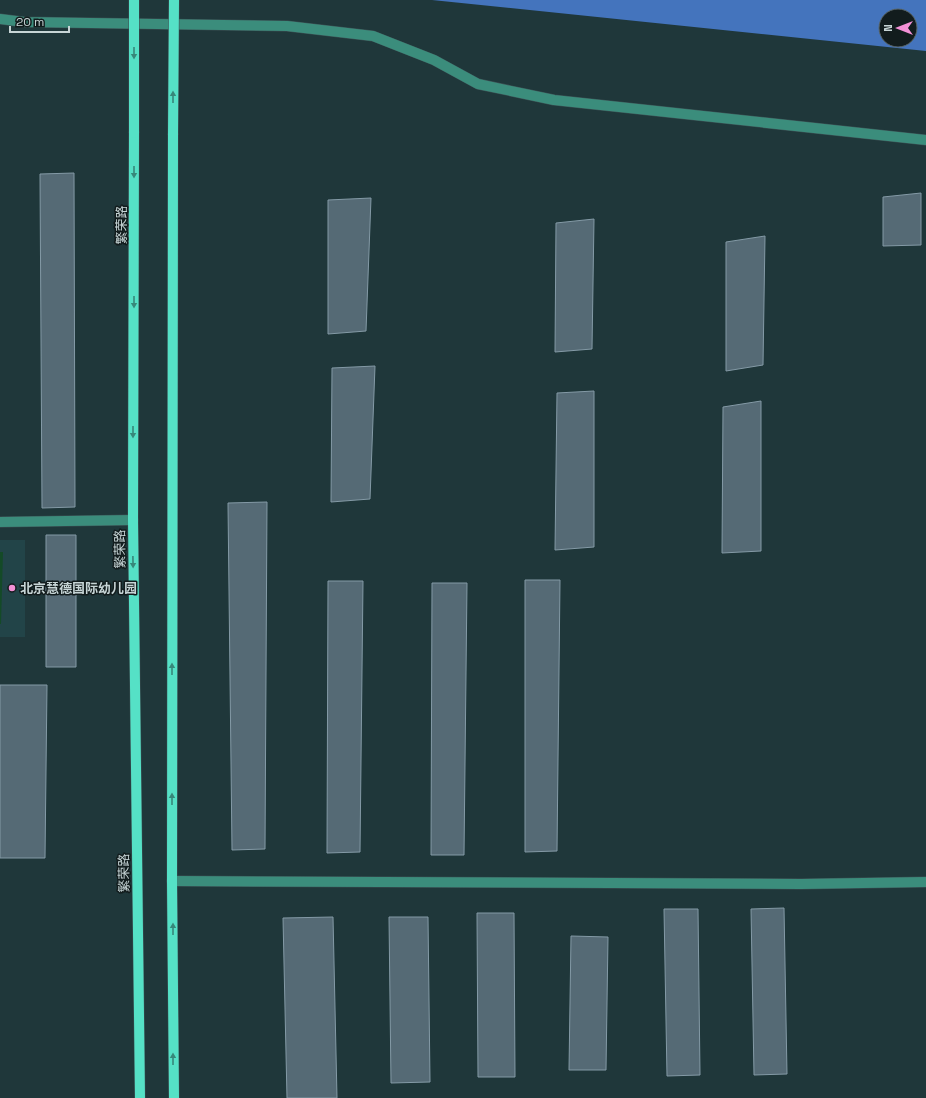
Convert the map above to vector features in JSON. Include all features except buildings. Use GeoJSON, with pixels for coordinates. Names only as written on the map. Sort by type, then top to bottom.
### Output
{"type":"FeatureCollection","features":[{"type":"Feature","properties":{"kind":"main road","name":"繁荣路"},"geometry":{"type":"LineString","coordinates":[[134,0],[133,520],[140,1098]]}},
{"type":"Feature","properties":{"kind":"main road"},"geometry":{"type":"LineString","coordinates":[[174,0],[172,881],[174,1098]]}},
{"type":"Feature","properties":{"kind":"street"},"geometry":{"type":"LineString","coordinates":[[0,19],[24,22],[287,26],[373,36],[434,60],[478,84],[554,100],[926,140]]}},
{"type":"Feature","properties":{"kind":"street"},"geometry":{"type":"LineString","coordinates":[[0,522],[133,520]]}},
{"type":"Feature","properties":{"kind":"street"},"geometry":{"type":"LineString","coordinates":[[172,881],[793,884],[926,882]]}},
{"type":"Feature","properties":{"kind":"shaded area","name":"北京慧德国际幼儿园"},"geometry":{"type":"Polygon","coordinates":[[[0,540],[25,540],[25,637],[0,637],[0,540]]]}},
{"type":"Feature","properties":{"kind":"green space"},"geometry":{"type":"Polygon","coordinates":[[[0,552],[3,552],[1,624],[0,624],[0,552]]]}},
{"type":"Feature","properties":{"kind":"water"},"geometry":{"type":"Polygon","coordinates":[[[432,0],[926,0],[926,51],[897,48],[918,48],[918,8],[878,8],[878,46],[432,0]]]}},
{"type":"Feature","properties":{"kind":"place","name":"北京慧德国际幼儿园"},"geometry":{"type":"Point","coordinates":[12,588]}}]}
